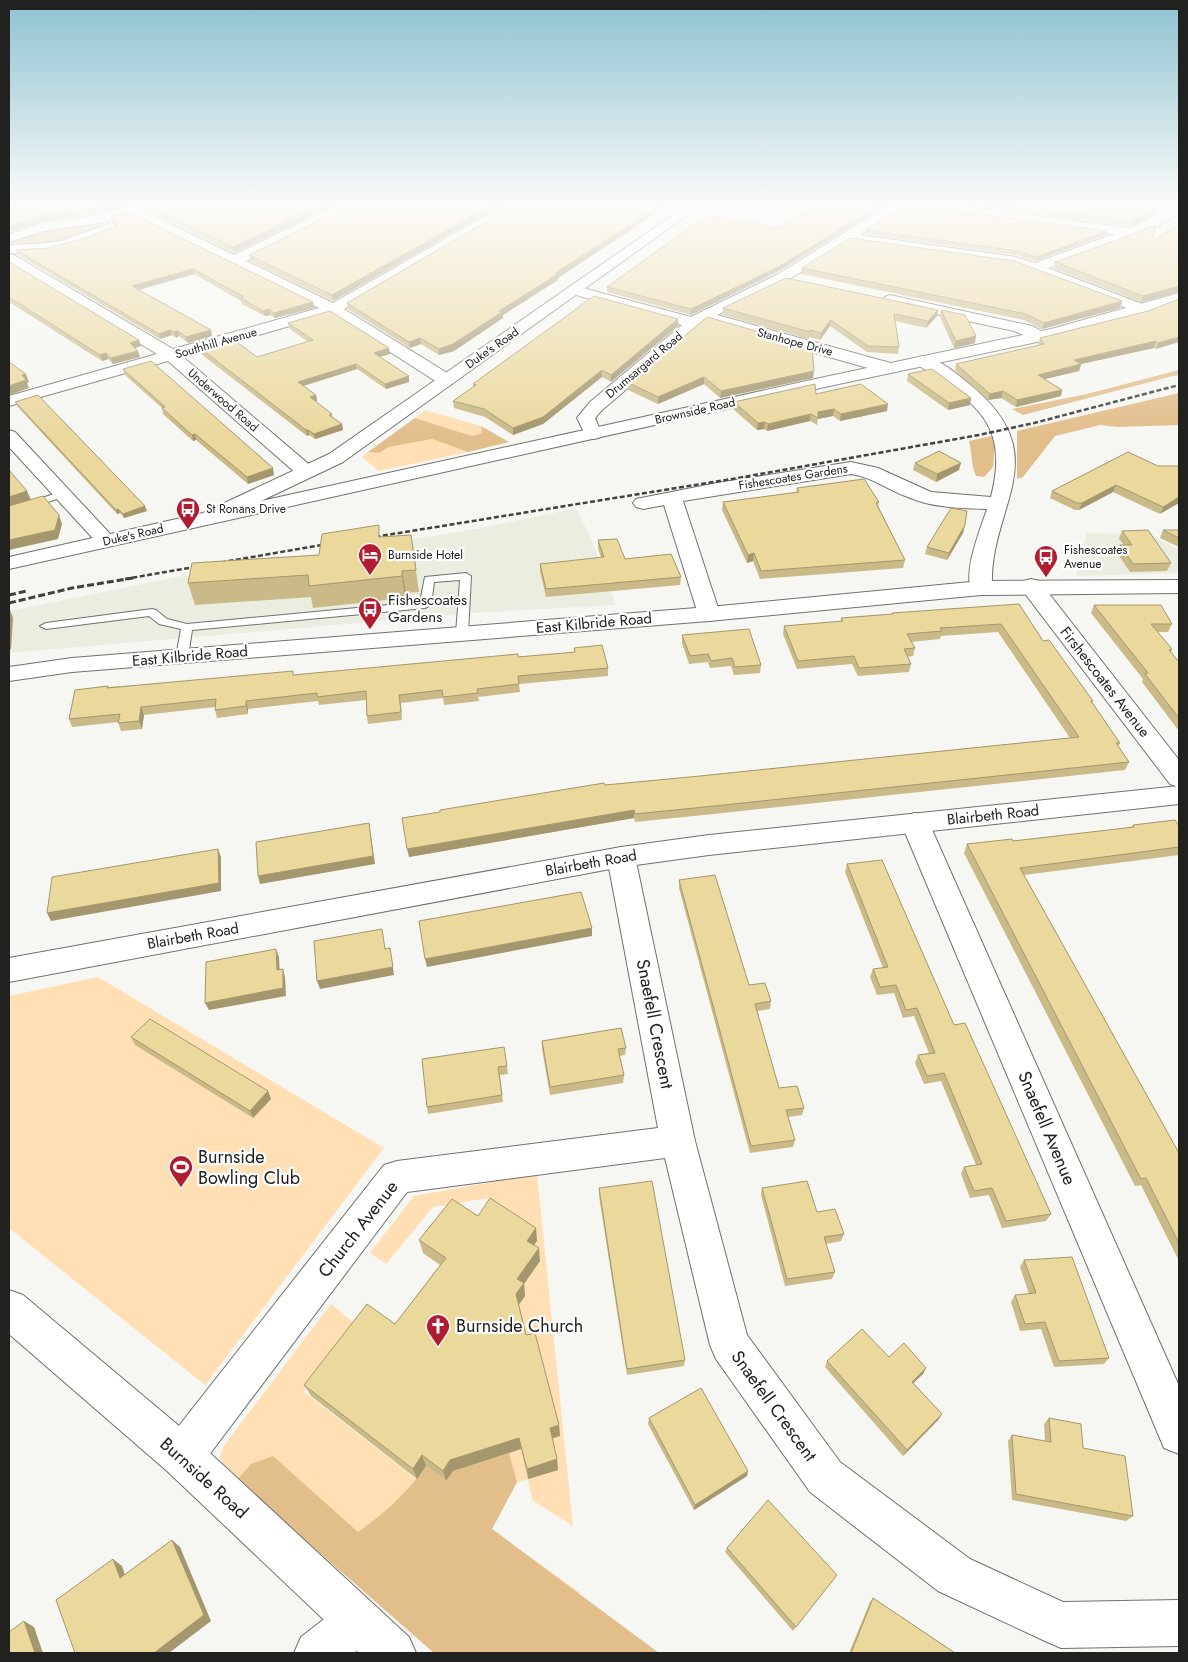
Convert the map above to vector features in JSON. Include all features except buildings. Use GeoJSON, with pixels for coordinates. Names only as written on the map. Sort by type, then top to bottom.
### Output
{"type":"FeatureCollection","features":[{"type":"Feature","properties":{"kind":"street","name":"Underwood Road"},"geometry":{"type":"LineString","coordinates":[[47,281],[172,356],[305,471]]}},
{"type":"Feature","properties":{"kind":"street"},"geometry":{"type":"LineString","coordinates":[[276,281],[332,309],[446,380]]}},
{"type":"Feature","properties":{"kind":"street","name":"Southhill Avenue"},"geometry":{"type":"LineString","coordinates":[[9,401],[332,309],[382,281]]}},
{"type":"Feature","properties":{"kind":"street","name":"Duke's Road"},"geometry":{"type":"LineString","coordinates":[[9,563],[209,518],[336,458],[587,281]]}},
{"type":"Feature","properties":{"kind":"street","name":"Drumsargard Road"},"geometry":{"type":"LineString","coordinates":[[593,434],[586,418],[596,406],[698,320],[776,281]]}},
{"type":"Feature","properties":{"kind":"street"},"geometry":{"type":"LineString","coordinates":[[1069,281],[1145,310]]}},
{"type":"Feature","properties":{"kind":"street","name":"Stanhope Drive"},"geometry":{"type":"LineString","coordinates":[[574,290],[888,368]]}},
{"type":"Feature","properties":{"kind":"street"},"geometry":{"type":"LineString","coordinates":[[879,298],[1014,326],[1026,329],[1039,336]]}},
{"type":"Feature","properties":{"kind":"street","name":"Brownside Road"},"geometry":{"type":"LineString","coordinates":[[209,518],[363,486],[1039,336],[1145,310],[1179,298]]}},
{"type":"Feature","properties":{"kind":"street"},"geometry":{"type":"LineString","coordinates":[[924,360],[972,393],[986,408],[1002,435],[1007,459],[999,504],[979,570],[981,588]]}},
{"type":"Feature","properties":{"kind":"street"},"geometry":{"type":"LineString","coordinates":[[9,436],[106,541]]}},
{"type":"Feature","properties":{"kind":"street"},"geometry":{"type":"LineString","coordinates":[[336,458],[363,486]]}},
{"type":"Feature","properties":{"kind":"street","name":"Fishescoates Gardens"},"geometry":{"type":"LineString","coordinates":[[644,503],[851,468],[872,471],[911,492],[926,497],[999,504]]}},
{"type":"Feature","properties":{"kind":"street"},"geometry":{"type":"LineString","coordinates":[[672,498],[709,614]]}},
{"type":"Feature","properties":{"kind":"street","name":"Firshescoates Avenue"},"geometry":{"type":"LineString","coordinates":[[1032,586],[1179,778]]}},
{"type":"Feature","properties":{"kind":"street","name":"East Kilbride Road"},"geometry":{"type":"LineString","coordinates":[[9,674],[72,666],[709,614],[981,588],[1179,586]]}},
{"type":"Feature","properties":{"kind":"street","name":"Blairbeth Road"},"geometry":{"type":"LineString","coordinates":[[9,970],[622,857],[709,845],[1179,795]]}},
{"type":"Feature","properties":{"kind":"street","name":"Snaefell Avenue"},"geometry":{"type":"LineString","coordinates":[[914,823],[1179,1434]]}},
{"type":"Feature","properties":{"kind":"street","name":"Snaefell Crescent"},"geometry":{"type":"LineString","coordinates":[[622,857],[678,1141],[730,1345],[825,1477],[954,1575],[1061,1625],[1179,1623]]}},
{"type":"Feature","properties":{"kind":"street","name":"Church Avenue"},"geometry":{"type":"LineString","coordinates":[[182,1456],[397,1177],[678,1141]]}},
{"type":"Feature","properties":{"kind":"street","name":"Burnside Road"},"geometry":{"type":"LineString","coordinates":[[9,1309],[182,1456],[393,1653]]}},
{"type":"Feature","properties":{"kind":"street"},"geometry":{"type":"LineString","coordinates":[[317,1653],[358,1621]]}},
{"type":"Feature","properties":{"kind":"lane"},"geometry":{"type":"LineString","coordinates":[[9,512],[63,494]]}},
{"type":"Feature","properties":{"kind":"lane"},"geometry":{"type":"LineString","coordinates":[[46,626],[152,612],[163,622],[187,627],[425,605],[429,579],[466,576],[462,634]]}},
{"type":"Feature","properties":{"kind":"lane"},"geometry":{"type":"LineString","coordinates":[[182,657],[187,627]]}},
{"type":"Feature","properties":{"kind":"shaded area"},"geometry":{"type":"Polygon","coordinates":[[[1179,370],[1179,375],[1023,415],[1012,409],[1087,394],[1179,370]]]}},
{"type":"Feature","properties":{"kind":"shaded area"},"geometry":{"type":"Polygon","coordinates":[[[1179,393],[1179,425],[1118,427],[1100,425],[1055,436],[1023,477],[1017,479],[1017,431],[1179,393]]]}},
{"type":"Feature","properties":{"kind":"shaded area"},"geometry":{"type":"Polygon","coordinates":[[[425,410],[481,426],[482,433],[472,436],[415,418],[425,410]]]}},
{"type":"Feature","properties":{"kind":"shaded area"},"geometry":{"type":"Polygon","coordinates":[[[415,418],[472,436],[482,433],[481,426],[509,442],[468,452],[432,439],[389,447],[379,453],[368,452],[415,418]]]}},
{"type":"Feature","properties":{"kind":"shaded area"},"geometry":{"type":"Polygon","coordinates":[[[996,435],[993,467],[984,477],[976,476],[969,441],[996,435]]]}},
{"type":"Feature","properties":{"kind":"shaded area"},"geometry":{"type":"Polygon","coordinates":[[[432,439],[468,452],[379,471],[362,457],[368,452],[379,453],[389,447],[432,439]]]}},
{"type":"Feature","properties":{"kind":"shaded area"},"geometry":{"type":"Polygon","coordinates":[[[576,508],[592,541],[616,605],[474,613],[9,653],[9,611],[172,578],[488,527],[576,508]]]}},
{"type":"Feature","properties":{"kind":"shaded area"},"geometry":{"type":"Polygon","coordinates":[[[1087,533],[1146,534],[1179,549],[1179,573],[1076,576],[1087,533]]]}},
{"type":"Feature","properties":{"kind":"shaded area","name":"Burnside Bowling Club"},"geometry":{"type":"Polygon","coordinates":[[[98,977],[384,1148],[205,1385],[9,1228],[9,996],[98,977]]]}},
{"type":"Feature","properties":{"kind":"shaded area"},"geometry":{"type":"Polygon","coordinates":[[[537,1174],[573,1526],[532,1500],[528,1479],[551,1439],[559,1436],[528,1348],[517,1307],[528,1254],[537,1241],[492,1212],[489,1198],[433,1207],[386,1264],[370,1253],[414,1196],[537,1174]]]}},
{"type":"Feature","properties":{"kind":"shaded area"},"geometry":{"type":"Polygon","coordinates":[[[331,1304],[355,1324],[304,1392],[416,1479],[426,1466],[446,1481],[453,1471],[521,1449],[528,1479],[517,1482],[492,1529],[580,1593],[434,1653],[225,1470],[220,1457],[223,1447],[331,1304]]]}},
{"type":"Feature","properties":{"kind":"shaded area"},"geometry":{"type":"Polygon","coordinates":[[[509,1453],[517,1482],[492,1529],[659,1653],[434,1653],[237,1480],[251,1464],[273,1456],[358,1532],[395,1502],[426,1466],[446,1481],[453,1471],[509,1453]]]}},
{"type":"Feature","properties":{"kind":"railway"},"geometry":{"type":"LineString","coordinates":[[368,538],[738,478],[979,435],[1034,423],[1179,385]]}},
{"type":"Feature","properties":{"kind":"railway"},"geometry":{"type":"LineString","coordinates":[[125,579],[333,543]]}},
{"type":"Feature","properties":{"kind":"railway"},"geometry":{"type":"LineString","coordinates":[[9,603],[72,588],[133,578]]}},
{"type":"Feature","properties":{"kind":"railway"},"geometry":{"type":"LineString","coordinates":[[9,595],[27,591]]}},
{"type":"Feature","properties":{"kind":"place","name":"St Ronans Drive"},"geometry":{"type":"Point","coordinates":[188,530]}},
{"type":"Feature","properties":{"kind":"place","name":"Burnside Hotel"},"geometry":{"type":"Point","coordinates":[370,576]}},
{"type":"Feature","properties":{"kind":"place","name":"Fishescoates Avenue"},"geometry":{"type":"Point","coordinates":[1046,578]}},
{"type":"Feature","properties":{"kind":"place","name":"Fishescoates Gardens"},"geometry":{"type":"Point","coordinates":[370,630]}},
{"type":"Feature","properties":{"kind":"place","name":"Burnside Bowling Club"},"geometry":{"type":"Point","coordinates":[181,1188]}},
{"type":"Feature","properties":{"kind":"place","name":"Burnside Church"},"geometry":{"type":"Point","coordinates":[438,1347]}}]}
